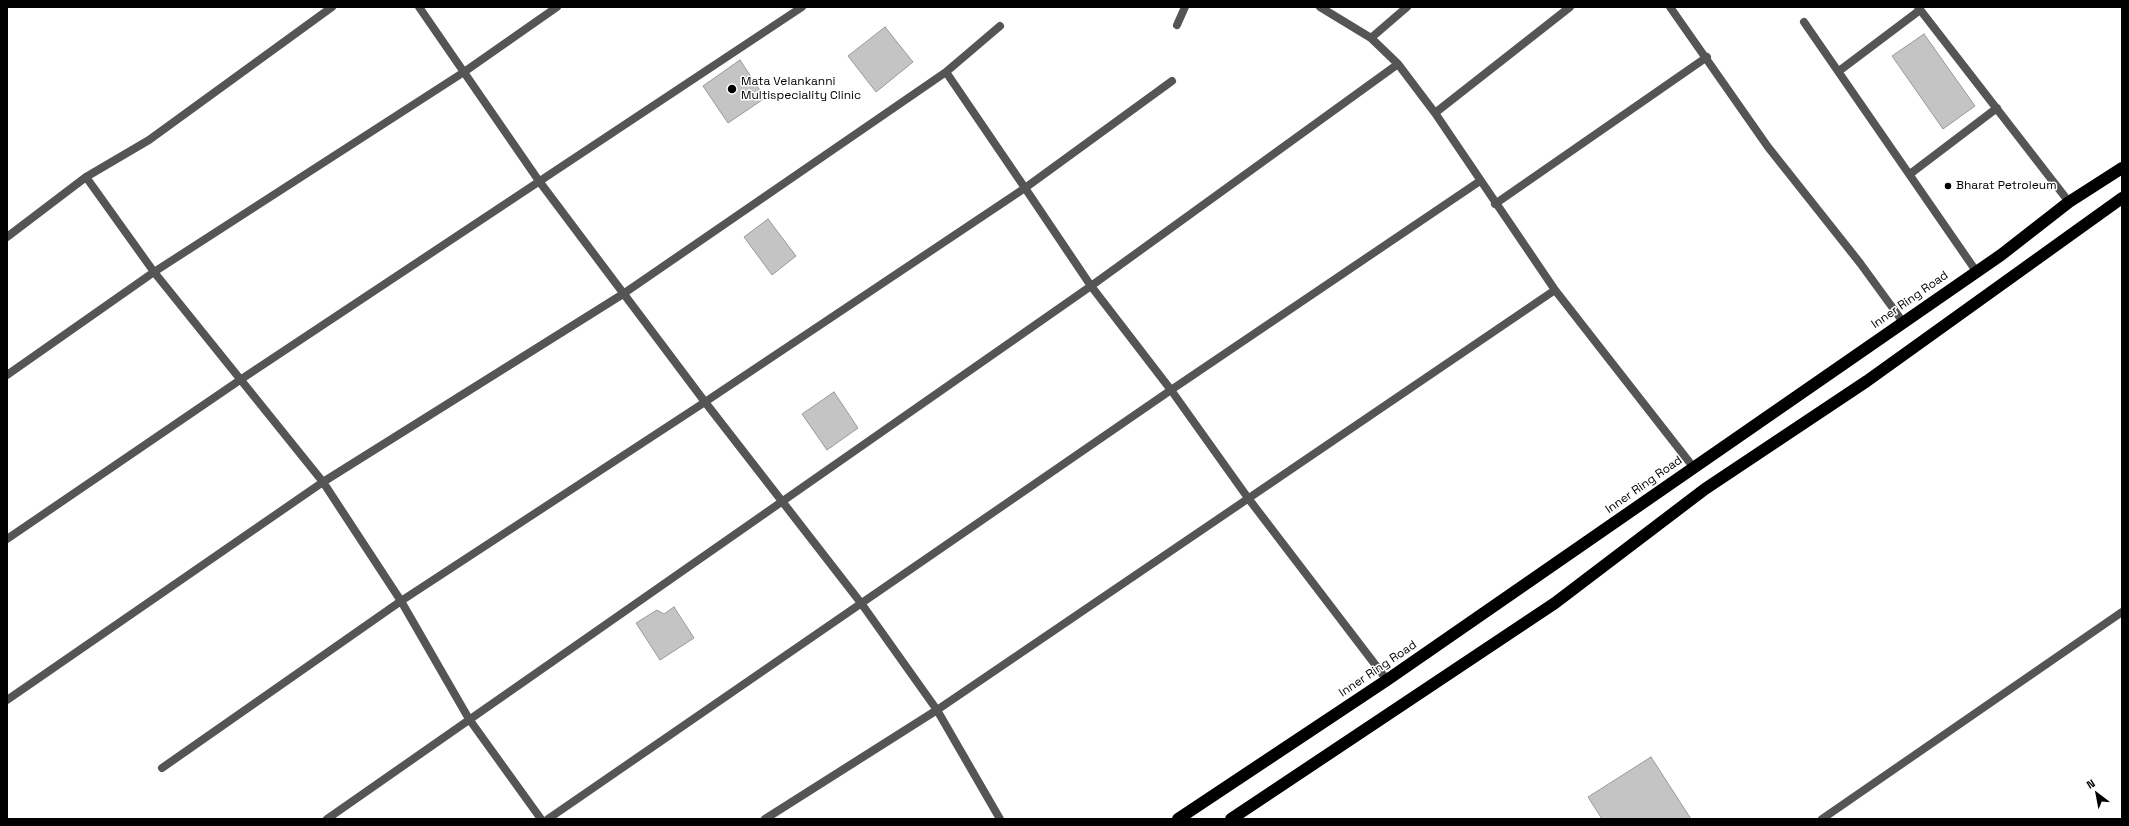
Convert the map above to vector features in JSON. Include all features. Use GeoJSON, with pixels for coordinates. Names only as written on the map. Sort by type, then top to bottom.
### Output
{"type":"FeatureCollection","features":[{"type":"Feature","properties":{"kind":"highway","name":"Inner Ring Road"},"geometry":{"type":"LineString","coordinates":[[1178,819],[1387,680],[1976,271],[2069,202],[2122,168]]}},
{"type":"Feature","properties":{"kind":"highway"},"geometry":{"type":"LineString","coordinates":[[1231,819],[1555,604],[1705,489],[1867,381],[2122,198]]}},
{"type":"Feature","properties":{"kind":"street"},"geometry":{"type":"LineString","coordinates":[[7,237],[86,177],[149,140],[332,7]]}},
{"type":"Feature","properties":{"kind":"street"},"geometry":{"type":"LineString","coordinates":[[419,7],[538,181],[705,402],[861,603],[937,710],[1000,819]]}},
{"type":"Feature","properties":{"kind":"street"},"geometry":{"type":"LineString","coordinates":[[7,375],[154,272],[464,72],[557,7]]}},
{"type":"Feature","properties":{"kind":"street"},"geometry":{"type":"LineString","coordinates":[[7,539],[240,380],[802,7]]}},
{"type":"Feature","properties":{"kind":"street"},"geometry":{"type":"LineString","coordinates":[[1177,24],[1185,7]]}},
{"type":"Feature","properties":{"kind":"street"},"geometry":{"type":"LineString","coordinates":[[1320,7],[1371,38],[1398,64],[1435,113],[1495,204],[1555,290],[1694,468]]}},
{"type":"Feature","properties":{"kind":"street"},"geometry":{"type":"LineString","coordinates":[[1371,38],[1408,7]]}},
{"type":"Feature","properties":{"kind":"street"},"geometry":{"type":"LineString","coordinates":[[1435,113],[1570,7]]}},
{"type":"Feature","properties":{"kind":"street"},"geometry":{"type":"LineString","coordinates":[[1670,7],[1768,148],[1860,263],[1903,322]]}},
{"type":"Feature","properties":{"kind":"street"},"geometry":{"type":"LineString","coordinates":[[1839,71],[1919,9],[2069,202]]}},
{"type":"Feature","properties":{"kind":"street"},"geometry":{"type":"LineString","coordinates":[[1804,22],[1976,271]]}},
{"type":"Feature","properties":{"kind":"street"},"geometry":{"type":"LineString","coordinates":[[7,700],[323,482],[623,294],[946,72],[1000,26]]}},
{"type":"Feature","properties":{"kind":"street"},"geometry":{"type":"LineString","coordinates":[[1495,204],[1706,57]]}},
{"type":"Feature","properties":{"kind":"street"},"geometry":{"type":"LineString","coordinates":[[327,819],[1091,286],[1398,64]]}},
{"type":"Feature","properties":{"kind":"street"},"geometry":{"type":"LineString","coordinates":[[946,72],[1091,286],[1171,390],[1248,498],[1387,680]]}},
{"type":"Feature","properties":{"kind":"street"},"geometry":{"type":"LineString","coordinates":[[162,768],[401,601],[705,402],[1025,188],[1172,80]]}},
{"type":"Feature","properties":{"kind":"street"},"geometry":{"type":"LineString","coordinates":[[1910,174],[1997,108]]}},
{"type":"Feature","properties":{"kind":"street"},"geometry":{"type":"LineString","coordinates":[[86,177],[154,272],[323,482],[401,601],[469,719],[541,819]]}},
{"type":"Feature","properties":{"kind":"street"},"geometry":{"type":"LineString","coordinates":[[548,819],[1171,390],[1480,181]]}},
{"type":"Feature","properties":{"kind":"street"},"geometry":{"type":"LineString","coordinates":[[765,819],[937,710],[1555,290]]}},
{"type":"Feature","properties":{"kind":"street"},"geometry":{"type":"LineString","coordinates":[[1822,819],[2122,612]]}},
{"type":"Feature","properties":{"kind":"building"},"geometry":{"type":"Polygon","coordinates":[[[885,27],[913,62],[876,92],[848,56],[885,27]]]}},
{"type":"Feature","properties":{"kind":"building"},"geometry":{"type":"Polygon","coordinates":[[[1924,34],[1975,106],[1943,129],[1892,56],[1924,34]]]}},
{"type":"Feature","properties":{"kind":"building"},"geometry":{"type":"Polygon","coordinates":[[[740,60],[765,98],[728,123],[703,86],[740,60]]]}},
{"type":"Feature","properties":{"kind":"building"},"geometry":{"type":"Polygon","coordinates":[[[768,219],[796,256],[772,275],[744,237],[768,219]]]}},
{"type":"Feature","properties":{"kind":"building"},"geometry":{"type":"Polygon","coordinates":[[[834,392],[858,428],[827,450],[802,414],[834,392]]]}},
{"type":"Feature","properties":{"kind":"building"},"geometry":{"type":"Polygon","coordinates":[[[674,607],[694,638],[660,660],[636,623],[657,610],[664,614],[674,607]]]}},
{"type":"Feature","properties":{"kind":"building"},"geometry":{"type":"Polygon","coordinates":[[[1651,757],[1691,819],[1602,819],[1588,797],[1651,757]]]}},
{"type":"Feature","properties":{"kind":"place","name":"Mata Velankanni Multispeciality Clinic"},"geometry":{"type":"Point","coordinates":[732,89]}},
{"type":"Feature","properties":{"kind":"place","name":"Bharat Petroleum"},"geometry":{"type":"Point","coordinates":[1948,186]}}]}
